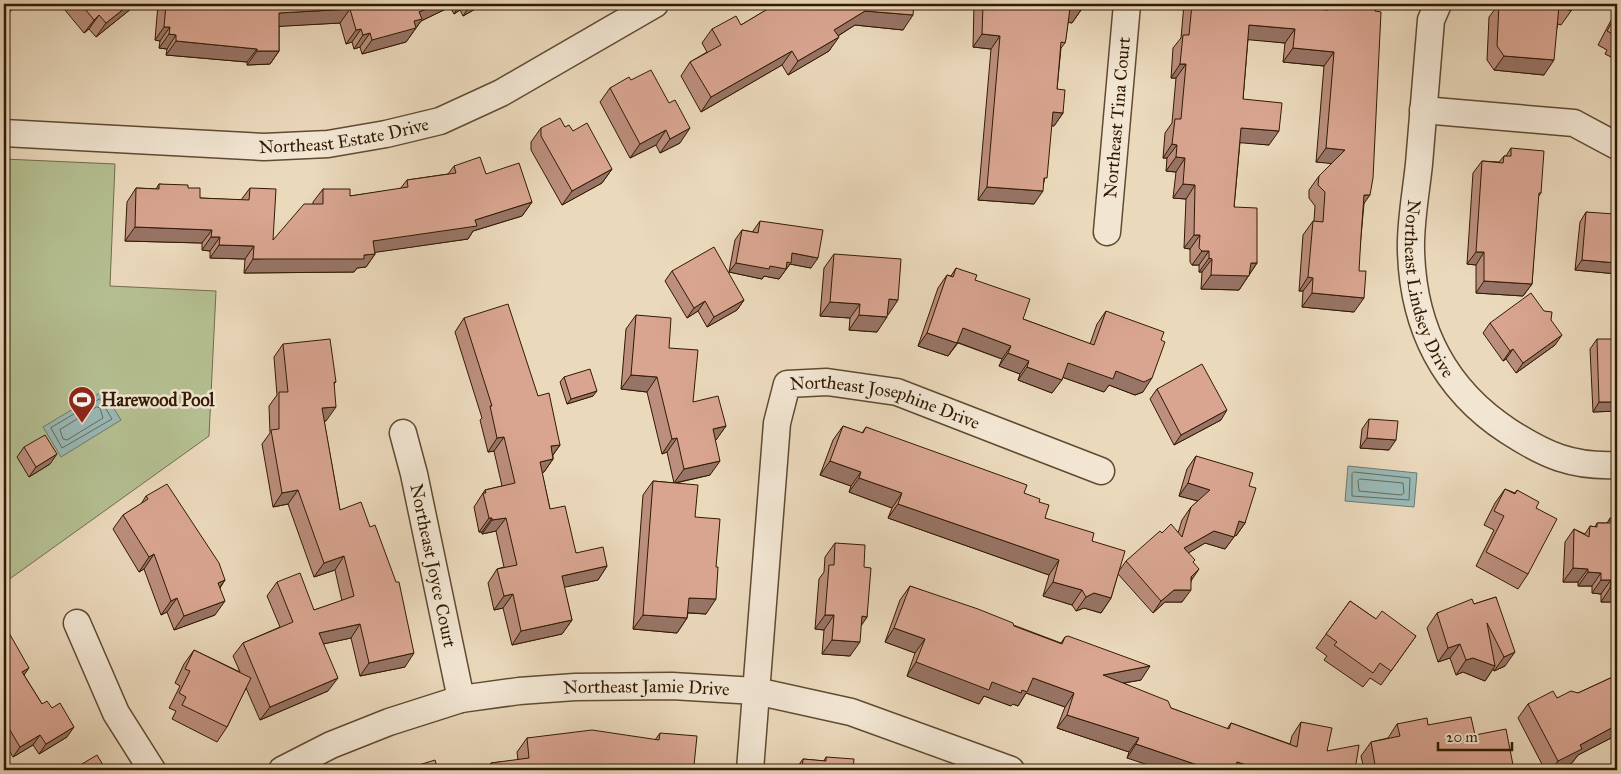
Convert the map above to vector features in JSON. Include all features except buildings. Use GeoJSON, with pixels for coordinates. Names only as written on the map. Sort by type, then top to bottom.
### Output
{"type":"FeatureCollection","features":[{"type":"Feature","properties":{"kind":"street","name":"Northeast Estate Drive"},"geometry":{"type":"LineString","coordinates":[[4,133],[264,147],[328,144],[386,134],[440,121],[501,94],[654,4]]}},
{"type":"Feature","properties":{"kind":"street","name":"Northeast Tina Court"},"geometry":{"type":"LineString","coordinates":[[1107,232],[1127,4]]}},
{"type":"Feature","properties":{"kind":"street","name":"Northeast Lindsey Drive"},"geometry":{"type":"LineString","coordinates":[[1438,4],[1431,20],[1411,251],[1416,299],[1423,328],[1455,383],[1474,405],[1532,447],[1561,460],[1594,466],[1617,465]]}},
{"type":"Feature","properties":{"kind":"street"},"geometry":{"type":"LineString","coordinates":[[1424,110],[1574,123],[1617,146]]}},
{"type":"Feature","properties":{"kind":"street","name":"Northeast Josephine Drive"},"geometry":{"type":"LineString","coordinates":[[756,690],[777,423],[787,384],[827,382],[897,392],[1101,471]]}},
{"type":"Feature","properties":{"kind":"street","name":"Northeast Joyce Court"},"geometry":{"type":"LineString","coordinates":[[403,433],[414,474],[461,699]]}},
{"type":"Feature","properties":{"kind":"street"},"geometry":{"type":"LineString","coordinates":[[77,623],[116,713],[152,770]]}},
{"type":"Feature","properties":{"kind":"street","name":"Northeast Jamie Drive"},"geometry":{"type":"LineString","coordinates":[[282,770],[331,745],[389,722],[461,699],[575,686],[672,686],[756,690],[851,712],[1011,770]]}},
{"type":"Feature","properties":{"kind":"street"},"geometry":{"type":"LineString","coordinates":[[750,770],[756,690]]}},
{"type":"Feature","properties":{"kind":"green space"},"geometry":{"type":"Polygon","coordinates":[[[4,159],[115,164],[110,286],[216,291],[209,436],[4,583],[4,159]]]}},
{"type":"Feature","properties":{"kind":"water","name":"Harewood Pool"},"geometry":{"type":"Polygon","coordinates":[[[103,391],[121,420],[61,457],[43,427],[103,391]]]}},
{"type":"Feature","properties":{"kind":"water"},"geometry":{"type":"Polygon","coordinates":[[[1348,466],[1417,473],[1414,507],[1345,501],[1348,466]]]}},
{"type":"Feature","properties":{"kind":"place","name":"Harewood Pool"},"geometry":{"type":"Point","coordinates":[82,424]}}]}
